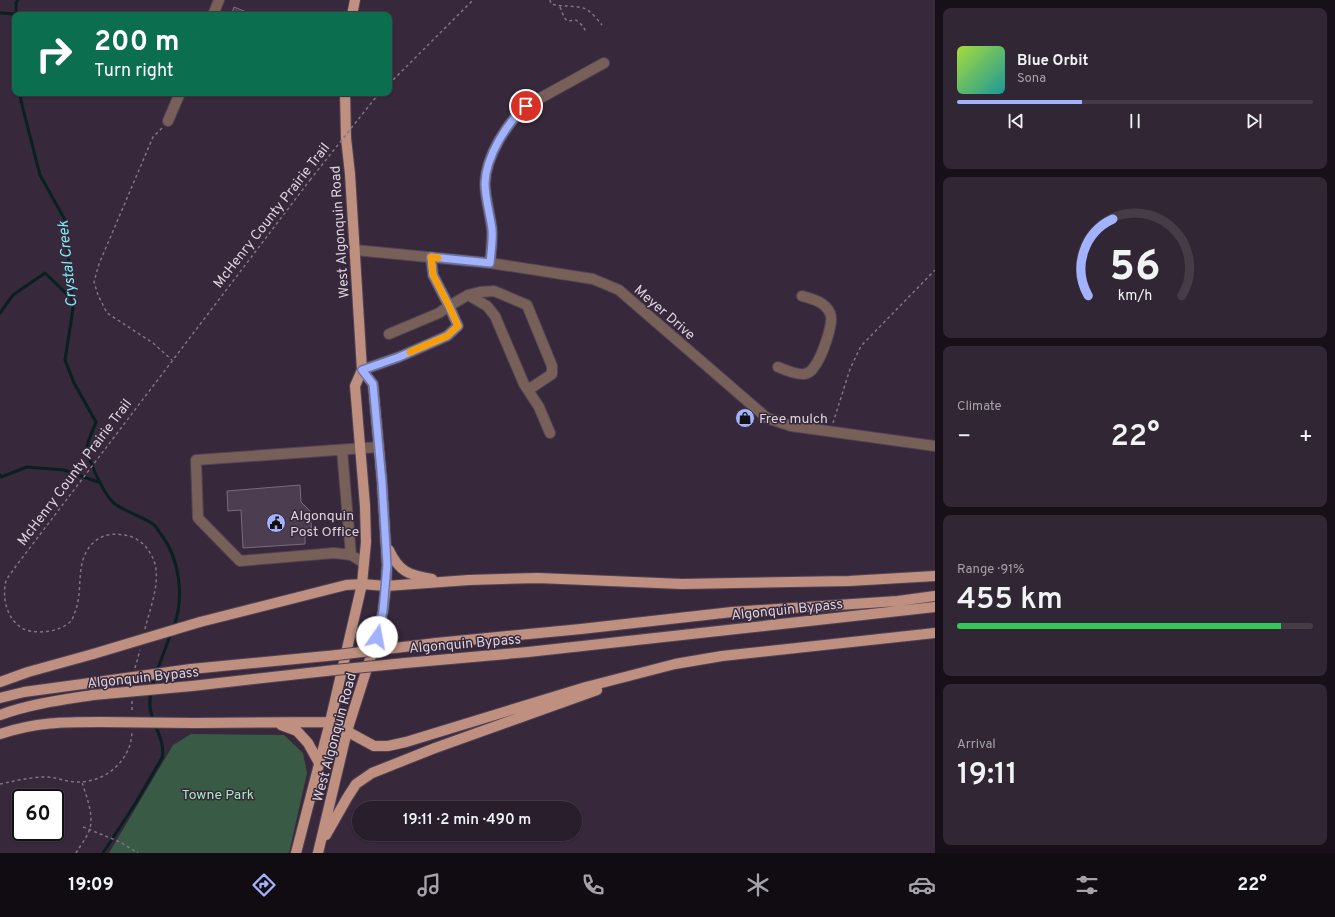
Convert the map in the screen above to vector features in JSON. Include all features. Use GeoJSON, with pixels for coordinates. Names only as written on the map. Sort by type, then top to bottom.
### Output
{"type":"FeatureCollection","features":[{"type":"Feature","properties":{"kind":"main road"},"geometry":{"type":"LineString","coordinates":[[353,12],[355,0]]}},
{"type":"Feature","properties":{"kind":"main road","name":"West Algonquin Road"},"geometry":{"type":"LineString","coordinates":[[296,853],[330,722],[362,584],[366,542],[365,506],[354,386],[362,370],[350,174],[346,138],[345,96]]}},
{"type":"Feature","properties":{"kind":"main road","name":"West Algonquin Road"},"geometry":{"type":"LineString","coordinates":[[319,849],[347,731],[377,637],[383,611],[386,586],[386,545],[373,384],[362,370]]}},
{"type":"Feature","properties":{"kind":"main road"},"geometry":{"type":"LineString","coordinates":[[386,545],[400,569],[417,576],[446,582]]}},
{"type":"Feature","properties":{"kind":"main road"},"geometry":{"type":"LineString","coordinates":[[0,682],[28,672],[200,622],[346,585],[362,584],[386,586],[538,578],[682,584],[849,581],[935,576]]}},
{"type":"Feature","properties":{"kind":"main road","name":"Algonquin Bypass"},"geometry":{"type":"LineString","coordinates":[[0,698],[24,692],[191,669],[337,656],[436,643],[732,612],[898,601],[935,596]]}},
{"type":"Feature","properties":{"kind":"main road","name":"Algonquin Bypass"},"geometry":{"type":"LineString","coordinates":[[0,715],[16,709],[47,702],[93,695],[544,650],[935,607]]}},
{"type":"Feature","properties":{"kind":"main road"},"geometry":{"type":"LineString","coordinates":[[0,734],[32,725],[58,722],[330,722],[374,746],[388,746],[406,742],[586,687],[675,664],[722,656],[935,633]]}},
{"type":"Feature","properties":{"kind":"main road"},"geometry":{"type":"LineString","coordinates":[[319,849],[356,784],[372,773],[435,748],[590,693],[619,679]]}},
{"type":"Feature","properties":{"kind":"main road"},"geometry":{"type":"LineString","coordinates":[[276,722],[297,731],[308,743],[319,763]]}},
{"type":"Feature","properties":{"kind":"street"},"geometry":{"type":"LineString","coordinates":[[214,12],[219,0]]}},
{"type":"Feature","properties":{"kind":"street"},"geometry":{"type":"LineString","coordinates":[[490,263],[492,232],[485,184],[486,175],[497,145],[505,129],[526,106],[604,63]]}},
{"type":"Feature","properties":{"kind":"street"},"geometry":{"type":"LineString","coordinates":[[168,121],[179,96]]}},
{"type":"Feature","properties":{"kind":"street","name":"Meyer Drive"},"geometry":{"type":"LineString","coordinates":[[355,250],[490,263],[593,279],[618,290],[767,418],[791,426],[935,446]]}},
{"type":"Feature","properties":{"kind":"street"},"geometry":{"type":"LineString","coordinates":[[362,370],[399,357],[447,336],[458,326],[433,275],[431,257]]}},
{"type":"Feature","properties":{"kind":"street"},"geometry":{"type":"LineString","coordinates":[[389,334],[439,313],[468,295],[494,291],[527,305],[552,366],[552,374],[528,390]]}},
{"type":"Feature","properties":{"kind":"street"},"geometry":{"type":"LineString","coordinates":[[468,295],[487,306],[495,316],[524,384],[539,407],[550,433]]}},
{"type":"Feature","properties":{"kind":"street"},"geometry":{"type":"LineString","coordinates":[[778,368],[804,374],[810,372],[814,368],[820,356],[831,323],[831,314],[826,306],[818,301],[802,296]]}},
{"type":"Feature","properties":{"kind":"street"},"geometry":{"type":"LineString","coordinates":[[364,563],[351,556],[334,553],[240,561],[198,518],[196,460],[379,447]]}},
{"type":"Feature","properties":{"kind":"street"},"geometry":{"type":"LineString","coordinates":[[342,450],[351,556]]}},
{"type":"Feature","properties":{"kind":"path"},"geometry":{"type":"LineString","coordinates":[[392,81],[473,0]]}},
{"type":"Feature","properties":{"kind":"path"},"geometry":{"type":"LineString","coordinates":[[550,0],[551,4],[560,7],[583,8],[596,18],[602,25]]}},
{"type":"Feature","properties":{"kind":"path"},"geometry":{"type":"LineString","coordinates":[[560,7],[567,21],[576,20],[583,26],[586,32]]}},
{"type":"Feature","properties":{"kind":"path","name":"McHenry County Prairie Trail"},"geometry":{"type":"LineString","coordinates":[[143,635],[156,583],[155,563],[148,549],[135,538],[120,534],[110,534],[98,538],[88,548],[83,560],[78,606],[72,620],[61,628],[51,632],[37,632],[19,626],[8,612],[5,596],[6,581],[172,360],[310,180],[378,96]]}},
{"type":"Feature","properties":{"kind":"path"},"geometry":{"type":"LineString","coordinates":[[168,121],[153,137],[99,264],[94,282],[98,295],[107,313],[154,343],[172,360]]}},
{"type":"Feature","properties":{"kind":"path"},"geometry":{"type":"LineString","coordinates":[[831,431],[850,369],[861,346],[935,270]]}},
{"type":"Feature","properties":{"kind":"path"},"geometry":{"type":"LineString","coordinates":[[134,672],[140,650]]}},
{"type":"Feature","properties":{"kind":"path"},"geometry":{"type":"LineString","coordinates":[[132,696],[132,716]]}},
{"type":"Feature","properties":{"kind":"path"},"geometry":{"type":"LineString","coordinates":[[0,784],[29,778],[48,777],[82,782],[97,779],[118,766],[132,741],[132,729]]}},
{"type":"Feature","properties":{"kind":"path"},"geometry":{"type":"LineString","coordinates":[[76,853],[90,830],[89,805],[82,782]]}},
{"type":"Feature","properties":{"kind":"path"},"geometry":{"type":"LineString","coordinates":[[83,828],[120,842],[138,853]]}},
{"type":"Feature","properties":{"kind":"green space","name":"Towne Park"},"geometry":{"type":"Polygon","coordinates":[[[191,734],[284,735],[303,753],[307,773],[289,853],[109,853],[173,745],[191,734]]]}},
{"type":"Feature","properties":{"kind":"building"},"geometry":{"type":"Polygon","coordinates":[[[234,7],[246,12],[232,12],[234,7]]]}},
{"type":"Feature","properties":{"kind":"building","name":"Algonquin Post Office"},"geometry":{"type":"Polygon","coordinates":[[[300,485],[301,502],[310,511],[312,535],[305,536],[305,544],[243,548],[241,510],[228,511],[227,491],[300,485]]]}},
{"type":"Feature","properties":{"kind":"waterway","name":"Crystal Creek"},"geometry":{"type":"LineString","coordinates":[[16,12],[16,3],[18,0]]}},
{"type":"Feature","properties":{"kind":"waterway"},"geometry":{"type":"LineString","coordinates":[[0,13],[12,14]]}},
{"type":"Feature","properties":{"kind":"waterway","name":"Crystal Creek"},"geometry":{"type":"LineString","coordinates":[[20,96],[40,175],[65,220],[73,309],[65,360],[74,383],[96,422],[87,445],[90,461],[111,500],[119,507],[153,524],[167,543],[176,566],[179,592],[177,617],[173,628]]}},
{"type":"Feature","properties":{"kind":"waterway"},"geometry":{"type":"LineString","coordinates":[[0,313],[13,295],[45,273],[72,299]]}},
{"type":"Feature","properties":{"kind":"waterway"},"geometry":{"type":"LineString","coordinates":[[0,475],[1,477],[27,467],[64,470],[98,482]]}},
{"type":"Feature","properties":{"kind":"waterway","name":"Crystal Creek"},"geometry":{"type":"LineString","coordinates":[[157,671],[171,633]]}},
{"type":"Feature","properties":{"kind":"waterway","name":"Crystal Creek"},"geometry":{"type":"LineString","coordinates":[[103,853],[135,804],[162,758],[162,745],[150,707],[150,695],[155,677]]}},
{"type":"Feature","properties":{"kind":"slow traffic"},"geometry":{"type":"LineString","coordinates":[[410,352],[447,336],[458,326],[433,275],[431,257],[438,258]]}},
{"type":"Feature","properties":{"kind":"place","name":"Free mulch"},"geometry":{"type":"Point","coordinates":[745,418]}},
{"type":"Feature","properties":{"kind":"place","name":"Algonquin Post Office"},"geometry":{"type":"Point","coordinates":[276,523]}},
{"type":"Feature","properties":{"kind":"route"},"geometry":{"type":"LineString","coordinates":[[377,637],[383,611],[387,565],[382,482],[373,384],[362,370],[399,357],[447,336],[458,326],[433,275],[431,257],[490,263],[492,232],[487,203],[485,184],[486,175],[497,145],[505,129],[526,106]]}}]}
